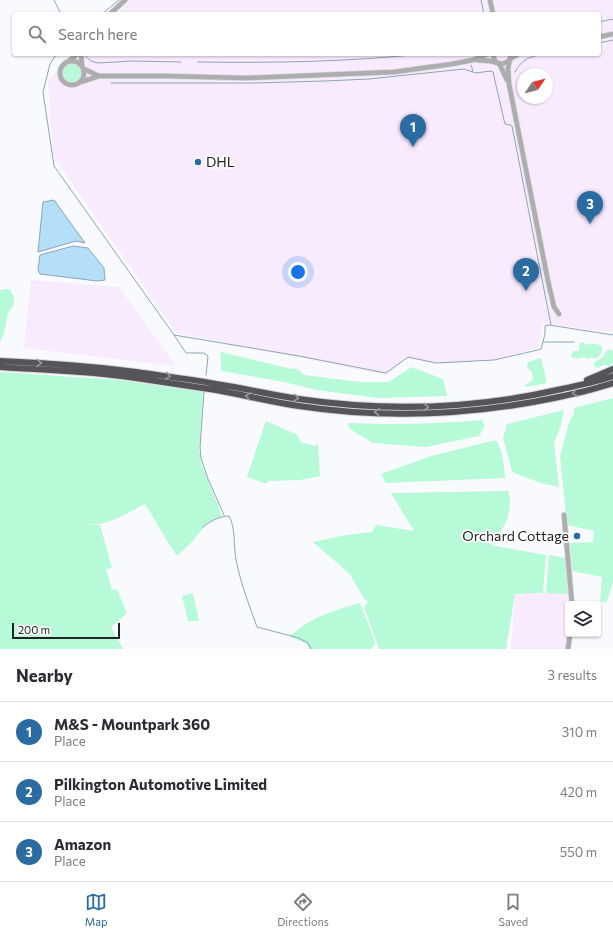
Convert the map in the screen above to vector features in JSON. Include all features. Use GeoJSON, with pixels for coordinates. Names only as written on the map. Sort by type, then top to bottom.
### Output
{"type":"FeatureCollection","features":[{"type":"Feature","properties":{"kind":"highway"},"geometry":{"type":"LineString","coordinates":[[0,361],[87,366],[216,384],[298,399],[348,405],[384,406],[432,407],[485,403],[530,396],[613,376]]}},
{"type":"Feature","properties":{"kind":"highway"},"geometry":{"type":"LineString","coordinates":[[0,367],[93,373],[216,390],[300,406],[349,411],[391,413],[434,413],[487,409],[532,402],[613,385]]}},
{"type":"Feature","properties":{"kind":"highway"},"geometry":{"type":"LineString","coordinates":[[571,387],[613,370]]}},
{"type":"Feature","properties":{"kind":"street"},"geometry":{"type":"LineString","coordinates":[[112,12],[125,0]]}},
{"type":"Feature","properties":{"kind":"street"},"geometry":{"type":"LineString","coordinates":[[490,0],[493,12]]}},
{"type":"Feature","properties":{"kind":"street"},"geometry":{"type":"LineString","coordinates":[[601,37],[613,34]]}},
{"type":"Feature","properties":{"kind":"street"},"geometry":{"type":"LineString","coordinates":[[75,56],[61,66],[60,71],[61,79],[64,83],[70,86],[99,76],[245,78],[337,75],[394,72],[473,60],[486,60],[504,64],[510,58]]}},
{"type":"Feature","properties":{"kind":"street"},"geometry":{"type":"LineString","coordinates":[[80,83],[84,76],[82,56]]}},
{"type":"Feature","properties":{"kind":"street"},"geometry":{"type":"LineString","coordinates":[[473,60],[483,56]]}},
{"type":"Feature","properties":{"kind":"street"},"geometry":{"type":"LineString","coordinates":[[493,56],[509,84]]}},
{"type":"Feature","properties":{"kind":"street"},"geometry":{"type":"LineString","coordinates":[[510,58],[508,68],[509,84],[548,281],[554,307],[559,314]]}},
{"type":"Feature","properties":{"kind":"street"},"geometry":{"type":"LineString","coordinates":[[69,61],[77,62],[83,68],[99,76]]}},
{"type":"Feature","properties":{"kind":"street"},"geometry":{"type":"LineString","coordinates":[[564,515],[572,601]]}},
{"type":"Feature","properties":{"kind":"street"},"geometry":{"type":"LineString","coordinates":[[568,649],[570,637]]}},
{"type":"Feature","properties":{"kind":"shaded area"},"geometry":{"type":"Polygon","coordinates":[[[128,0],[613,0],[613,332],[543,324],[538,348],[494,360],[436,363],[406,358],[386,375],[176,333],[53,156],[48,81],[71,56],[601,56],[601,12],[118,12],[124,7],[128,0]]]}},
{"type":"Feature","properties":{"kind":"shaded area"},"geometry":{"type":"Polygon","coordinates":[[[31,280],[119,287],[176,366],[24,348],[31,280]]]}},
{"type":"Feature","properties":{"kind":"shaded area"},"geometry":{"type":"Polygon","coordinates":[[[515,594],[570,594],[570,601],[565,601],[565,637],[567,637],[565,649],[511,649],[515,594]]]}},
{"type":"Feature","properties":{"kind":"green space"},"geometry":{"type":"Polygon","coordinates":[[[72,64],[78,67],[81,73],[78,79],[72,82],[66,79],[63,73],[66,67],[72,64]]]}},
{"type":"Feature","properties":{"kind":"green space"},"geometry":{"type":"Polygon","coordinates":[[[10,289],[14,298],[14,303],[8,315],[0,342],[0,290],[10,289]]]}},
{"type":"Feature","properties":{"kind":"green space"},"geometry":{"type":"Polygon","coordinates":[[[582,342],[586,345],[594,344],[602,347],[602,351],[598,357],[595,359],[591,357],[589,359],[584,357],[578,359],[571,357],[573,351],[579,351],[579,345],[582,342]]]}},
{"type":"Feature","properties":{"kind":"green space"},"geometry":{"type":"Polygon","coordinates":[[[609,349],[613,351],[613,363],[609,366],[605,365],[596,368],[594,363],[603,357],[609,349]]]}},
{"type":"Feature","properties":{"kind":"green space"},"geometry":{"type":"Polygon","coordinates":[[[221,352],[287,368],[298,369],[304,375],[360,382],[389,382],[411,367],[443,379],[447,396],[377,398],[317,390],[284,382],[221,371],[221,352]]]}},
{"type":"Feature","properties":{"kind":"green space"},"geometry":{"type":"Polygon","coordinates":[[[541,358],[547,383],[527,387],[524,386],[533,380],[532,372],[527,368],[528,362],[541,358]]]}},
{"type":"Feature","properties":{"kind":"green space"},"geometry":{"type":"Polygon","coordinates":[[[0,372],[119,380],[203,392],[199,450],[202,466],[222,516],[207,523],[190,544],[177,556],[145,504],[106,523],[84,524],[100,525],[112,568],[106,569],[112,590],[117,589],[127,613],[111,627],[123,649],[0,649],[0,372]]]}},
{"type":"Feature","properties":{"kind":"green space"},"geometry":{"type":"Polygon","coordinates":[[[613,398],[613,582],[606,602],[600,601],[602,577],[572,571],[570,543],[593,542],[594,531],[567,525],[560,456],[569,423],[574,413],[574,408],[613,398]]]}},
{"type":"Feature","properties":{"kind":"green space"},"geometry":{"type":"Polygon","coordinates":[[[564,410],[561,425],[554,443],[559,487],[541,483],[514,473],[512,471],[503,438],[507,424],[564,410]]]}},
{"type":"Feature","properties":{"kind":"green space"},"geometry":{"type":"Polygon","coordinates":[[[482,420],[485,426],[479,436],[426,447],[373,443],[350,429],[348,423],[415,424],[482,420]]]}},
{"type":"Feature","properties":{"kind":"green space"},"geometry":{"type":"Polygon","coordinates":[[[266,421],[296,434],[301,442],[314,446],[318,444],[320,476],[300,480],[268,481],[266,484],[247,477],[266,421]]]}},
{"type":"Feature","properties":{"kind":"green space"},"geometry":{"type":"Polygon","coordinates":[[[496,440],[502,454],[505,478],[386,483],[381,474],[431,456],[496,440]]]}},
{"type":"Feature","properties":{"kind":"green space"},"geometry":{"type":"Polygon","coordinates":[[[508,491],[510,507],[505,524],[498,534],[485,541],[495,546],[546,555],[543,593],[515,594],[506,649],[379,649],[364,607],[368,602],[365,600],[349,573],[313,542],[346,535],[372,532],[376,525],[414,531],[391,493],[508,491]]]}},
{"type":"Feature","properties":{"kind":"green space"},"geometry":{"type":"Polygon","coordinates":[[[549,555],[565,558],[568,594],[546,593],[549,555]]]}},
{"type":"Feature","properties":{"kind":"green space"},"geometry":{"type":"Polygon","coordinates":[[[193,593],[199,621],[188,621],[182,596],[193,593]]]}},
{"type":"Feature","properties":{"kind":"green space"},"geometry":{"type":"Polygon","coordinates":[[[360,603],[374,639],[375,644],[371,649],[310,649],[307,644],[290,637],[297,630],[313,620],[360,603]]]}},
{"type":"Feature","properties":{"kind":"water"},"geometry":{"type":"Polygon","coordinates":[[[54,200],[85,243],[76,241],[38,252],[43,202],[54,200]]]}},
{"type":"Feature","properties":{"kind":"water"},"geometry":{"type":"Polygon","coordinates":[[[73,246],[88,248],[104,268],[105,280],[97,281],[40,274],[38,270],[40,255],[73,246]]]}},
{"type":"Feature","properties":{"kind":"waterway"},"geometry":{"type":"LineString","coordinates":[[54,0],[60,12]]}},
{"type":"Feature","properties":{"kind":"waterway"},"geometry":{"type":"LineString","coordinates":[[104,12],[119,0]]}},
{"type":"Feature","properties":{"kind":"waterway"},"geometry":{"type":"LineString","coordinates":[[481,0],[484,12]]}},
{"type":"Feature","properties":{"kind":"waterway"},"geometry":{"type":"LineString","coordinates":[[601,22],[613,19]]}},
{"type":"Feature","properties":{"kind":"waterway"},"geometry":{"type":"LineString","coordinates":[[601,43],[613,40]]}},
{"type":"Feature","properties":{"kind":"waterway"},"geometry":{"type":"LineString","coordinates":[[55,56],[50,64],[43,92],[54,166],[174,335],[299,356],[386,373],[408,357],[436,363],[494,360],[538,350],[541,349],[545,334],[545,326],[549,325],[613,335]]}},
{"type":"Feature","properties":{"kind":"waterway"},"geometry":{"type":"LineString","coordinates":[[85,56],[91,61],[98,63],[131,61],[181,62]]}},
{"type":"Feature","properties":{"kind":"waterway"},"geometry":{"type":"LineString","coordinates":[[198,62],[310,61],[400,56]]}},
{"type":"Feature","properties":{"kind":"waterway"},"geometry":{"type":"LineString","coordinates":[[515,72],[523,61],[534,56]]}},
{"type":"Feature","properties":{"kind":"waterway"},"geometry":{"type":"LineString","coordinates":[[471,65],[473,71]]}},
{"type":"Feature","properties":{"kind":"waterway"},"geometry":{"type":"LineString","coordinates":[[111,83],[255,83],[369,79],[464,69],[476,73],[493,72],[505,124],[512,126],[551,325]]}},
{"type":"Feature","properties":{"kind":"waterway"},"geometry":{"type":"LineString","coordinates":[[174,335],[186,353],[204,353],[208,356],[206,375]]}},
{"type":"Feature","properties":{"kind":"waterway"},"geometry":{"type":"LineString","coordinates":[[543,342],[574,342]]}},
{"type":"Feature","properties":{"kind":"waterway"},"geometry":{"type":"LineString","coordinates":[[204,392],[200,447],[201,458],[208,479],[224,515]]}},
{"type":"Feature","properties":{"kind":"waterway"},"geometry":{"type":"LineString","coordinates":[[202,528],[214,520],[229,516],[234,531],[235,554],[240,576],[257,627],[299,638],[308,643],[311,649]]}},
{"type":"Feature","properties":{"kind":"place","name":"M&S - Mountpark 360"},"geometry":{"type":"Point","coordinates":[413,147]}},
{"type":"Feature","properties":{"kind":"place","name":"DHL"},"geometry":{"type":"Point","coordinates":[198,162]}},
{"type":"Feature","properties":{"kind":"place","name":"Amazon"},"geometry":{"type":"Point","coordinates":[590,224]}},
{"type":"Feature","properties":{"kind":"place","name":"Pilkington Automotive Limited"},"geometry":{"type":"Point","coordinates":[526,291]}},
{"type":"Feature","properties":{"kind":"place","name":"Orchard Cottage"},"geometry":{"type":"Point","coordinates":[577,536]}}]}
